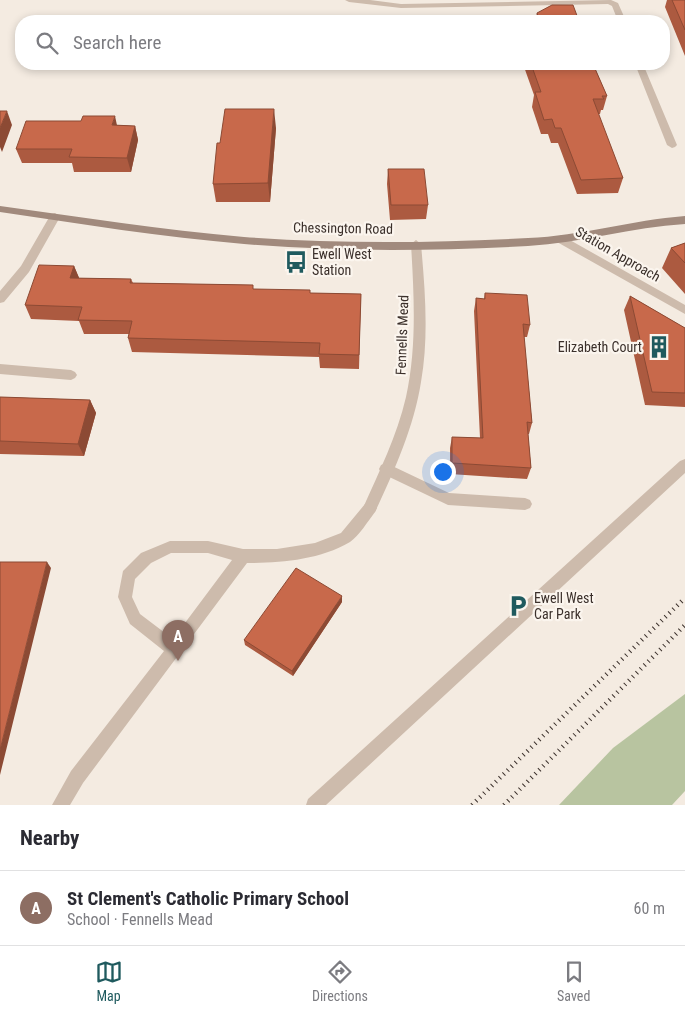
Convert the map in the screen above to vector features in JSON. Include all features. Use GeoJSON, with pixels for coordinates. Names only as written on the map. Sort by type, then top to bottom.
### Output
{"type":"FeatureCollection","features":[{"type":"Feature","properties":{"kind":"main road","name":"Chessington Road"},"geometry":{"type":"LineString","coordinates":[[0,209],[207,237],[281,242],[416,244],[530,242],[561,239],[667,221],[685,220]]}},
{"type":"Feature","properties":{"kind":"street"},"geometry":{"type":"LineString","coordinates":[[349,0],[401,6],[609,2],[615,5],[619,15]]}},
{"type":"Feature","properties":{"kind":"street"},"geometry":{"type":"LineString","coordinates":[[641,70],[672,146]]}},
{"type":"Feature","properties":{"kind":"street"},"geometry":{"type":"LineString","coordinates":[[0,299],[25,269],[55,217]]}},
{"type":"Feature","properties":{"kind":"street","name":"Station Approach"},"geometry":{"type":"LineString","coordinates":[[561,239],[685,310]]}},
{"type":"Feature","properties":{"kind":"street","name":"Fennells Mead"},"geometry":{"type":"LineString","coordinates":[[174,650],[135,619],[125,597],[128,576],[146,558],[170,547],[208,547],[243,556],[277,556],[315,549],[346,537],[370,508],[403,428],[415,383],[420,328],[416,244]]}},
{"type":"Feature","properties":{"kind":"street"},"geometry":{"type":"LineString","coordinates":[[0,370],[71,375]]}},
{"type":"Feature","properties":{"kind":"street"},"geometry":{"type":"LineString","coordinates":[[314,805],[685,465]]}},
{"type":"Feature","properties":{"kind":"street"},"geometry":{"type":"LineString","coordinates":[[386,468],[448,499],[525,504]]}},
{"type":"Feature","properties":{"kind":"street"},"geometry":{"type":"LineString","coordinates":[[60,805],[77,777],[243,556]]}},
{"type":"Feature","properties":{"kind":"green space"},"geometry":{"type":"Polygon","coordinates":[[[685,694],[685,791],[672,805],[559,805],[613,748],[685,694]]]}},
{"type":"Feature","properties":{"kind":"building"},"geometry":{"type":"Polygon","coordinates":[[[672,0],[685,0],[685,30],[672,0]]]}},
{"type":"Feature","properties":{"kind":"building"},"geometry":{"type":"Polygon","coordinates":[[[552,5],[573,5],[577,15],[538,15],[537,13],[552,5]]]}},
{"type":"Feature","properties":{"kind":"building"},"geometry":{"type":"Polygon","coordinates":[[[533,70],[596,70],[607,96],[602,96],[604,99],[593,99],[623,178],[581,180],[561,128],[555,128],[552,119],[544,120],[535,92],[541,92],[533,70]]]}},
{"type":"Feature","properties":{"kind":"building"},"geometry":{"type":"Polygon","coordinates":[[[225,109],[274,109],[268,183],[213,184],[217,143],[220,143],[225,109]]]}},
{"type":"Feature","properties":{"kind":"building"},"geometry":{"type":"Polygon","coordinates":[[[0,111],[7,111],[0,128],[0,111]]]}},
{"type":"Feature","properties":{"kind":"building"},"geometry":{"type":"Polygon","coordinates":[[[83,116],[115,116],[112,125],[135,126],[127,158],[69,157],[72,149],[16,149],[26,121],[81,121],[83,116]]]}},
{"type":"Feature","properties":{"kind":"building"},"geometry":{"type":"Polygon","coordinates":[[[388,169],[424,169],[428,205],[391,205],[388,169]]]}},
{"type":"Feature","properties":{"kind":"building"},"geometry":{"type":"Polygon","coordinates":[[[685,243],[685,263],[671,248],[685,243]]]}},
{"type":"Feature","properties":{"kind":"building"},"geometry":{"type":"Polygon","coordinates":[[[39,265],[74,266],[70,278],[131,279],[130,283],[253,285],[253,289],[310,290],[310,293],[361,294],[359,355],[319,354],[320,343],[128,338],[132,321],[78,320],[82,307],[25,305],[39,265]]]}},
{"type":"Feature","properties":{"kind":"building"},"geometry":{"type":"Polygon","coordinates":[[[485,293],[527,295],[530,325],[523,324],[532,423],[527,422],[531,468],[452,463],[452,437],[483,438],[476,298],[485,299],[485,293]]]}},
{"type":"Feature","properties":{"kind":"building"},"geometry":{"type":"Polygon","coordinates":[[[630,296],[685,328],[685,393],[652,392],[630,296]]]}},
{"type":"Feature","properties":{"kind":"building"},"geometry":{"type":"Polygon","coordinates":[[[0,397],[90,400],[78,444],[0,441],[0,397]]]}},
{"type":"Feature","properties":{"kind":"building"},"geometry":{"type":"Polygon","coordinates":[[[0,562],[47,562],[0,750],[0,562]]]}},
{"type":"Feature","properties":{"kind":"building"},"geometry":{"type":"Polygon","coordinates":[[[296,568],[342,596],[292,671],[244,640],[296,568]]]}},
{"type":"Feature","properties":{"kind":"railway"},"geometry":{"type":"LineString","coordinates":[[472,805],[685,598]]}},
{"type":"Feature","properties":{"kind":"railway"},"geometry":{"type":"LineString","coordinates":[[504,805],[685,625]]}},
{"type":"Feature","properties":{"kind":"place","name":"Ewell West Station"},"geometry":{"type":"Point","coordinates":[296,262]}},
{"type":"Feature","properties":{"kind":"place","name":"Elizabeth Court"},"geometry":{"type":"Point","coordinates":[659,347]}},
{"type":"Feature","properties":{"kind":"place","name":"Ewell West Car Park"},"geometry":{"type":"Point","coordinates":[518,606]}},
{"type":"Feature","properties":{"kind":"place","name":"St Clement's Catholic Primary School"},"geometry":{"type":"Point","coordinates":[178,661]}}]}
